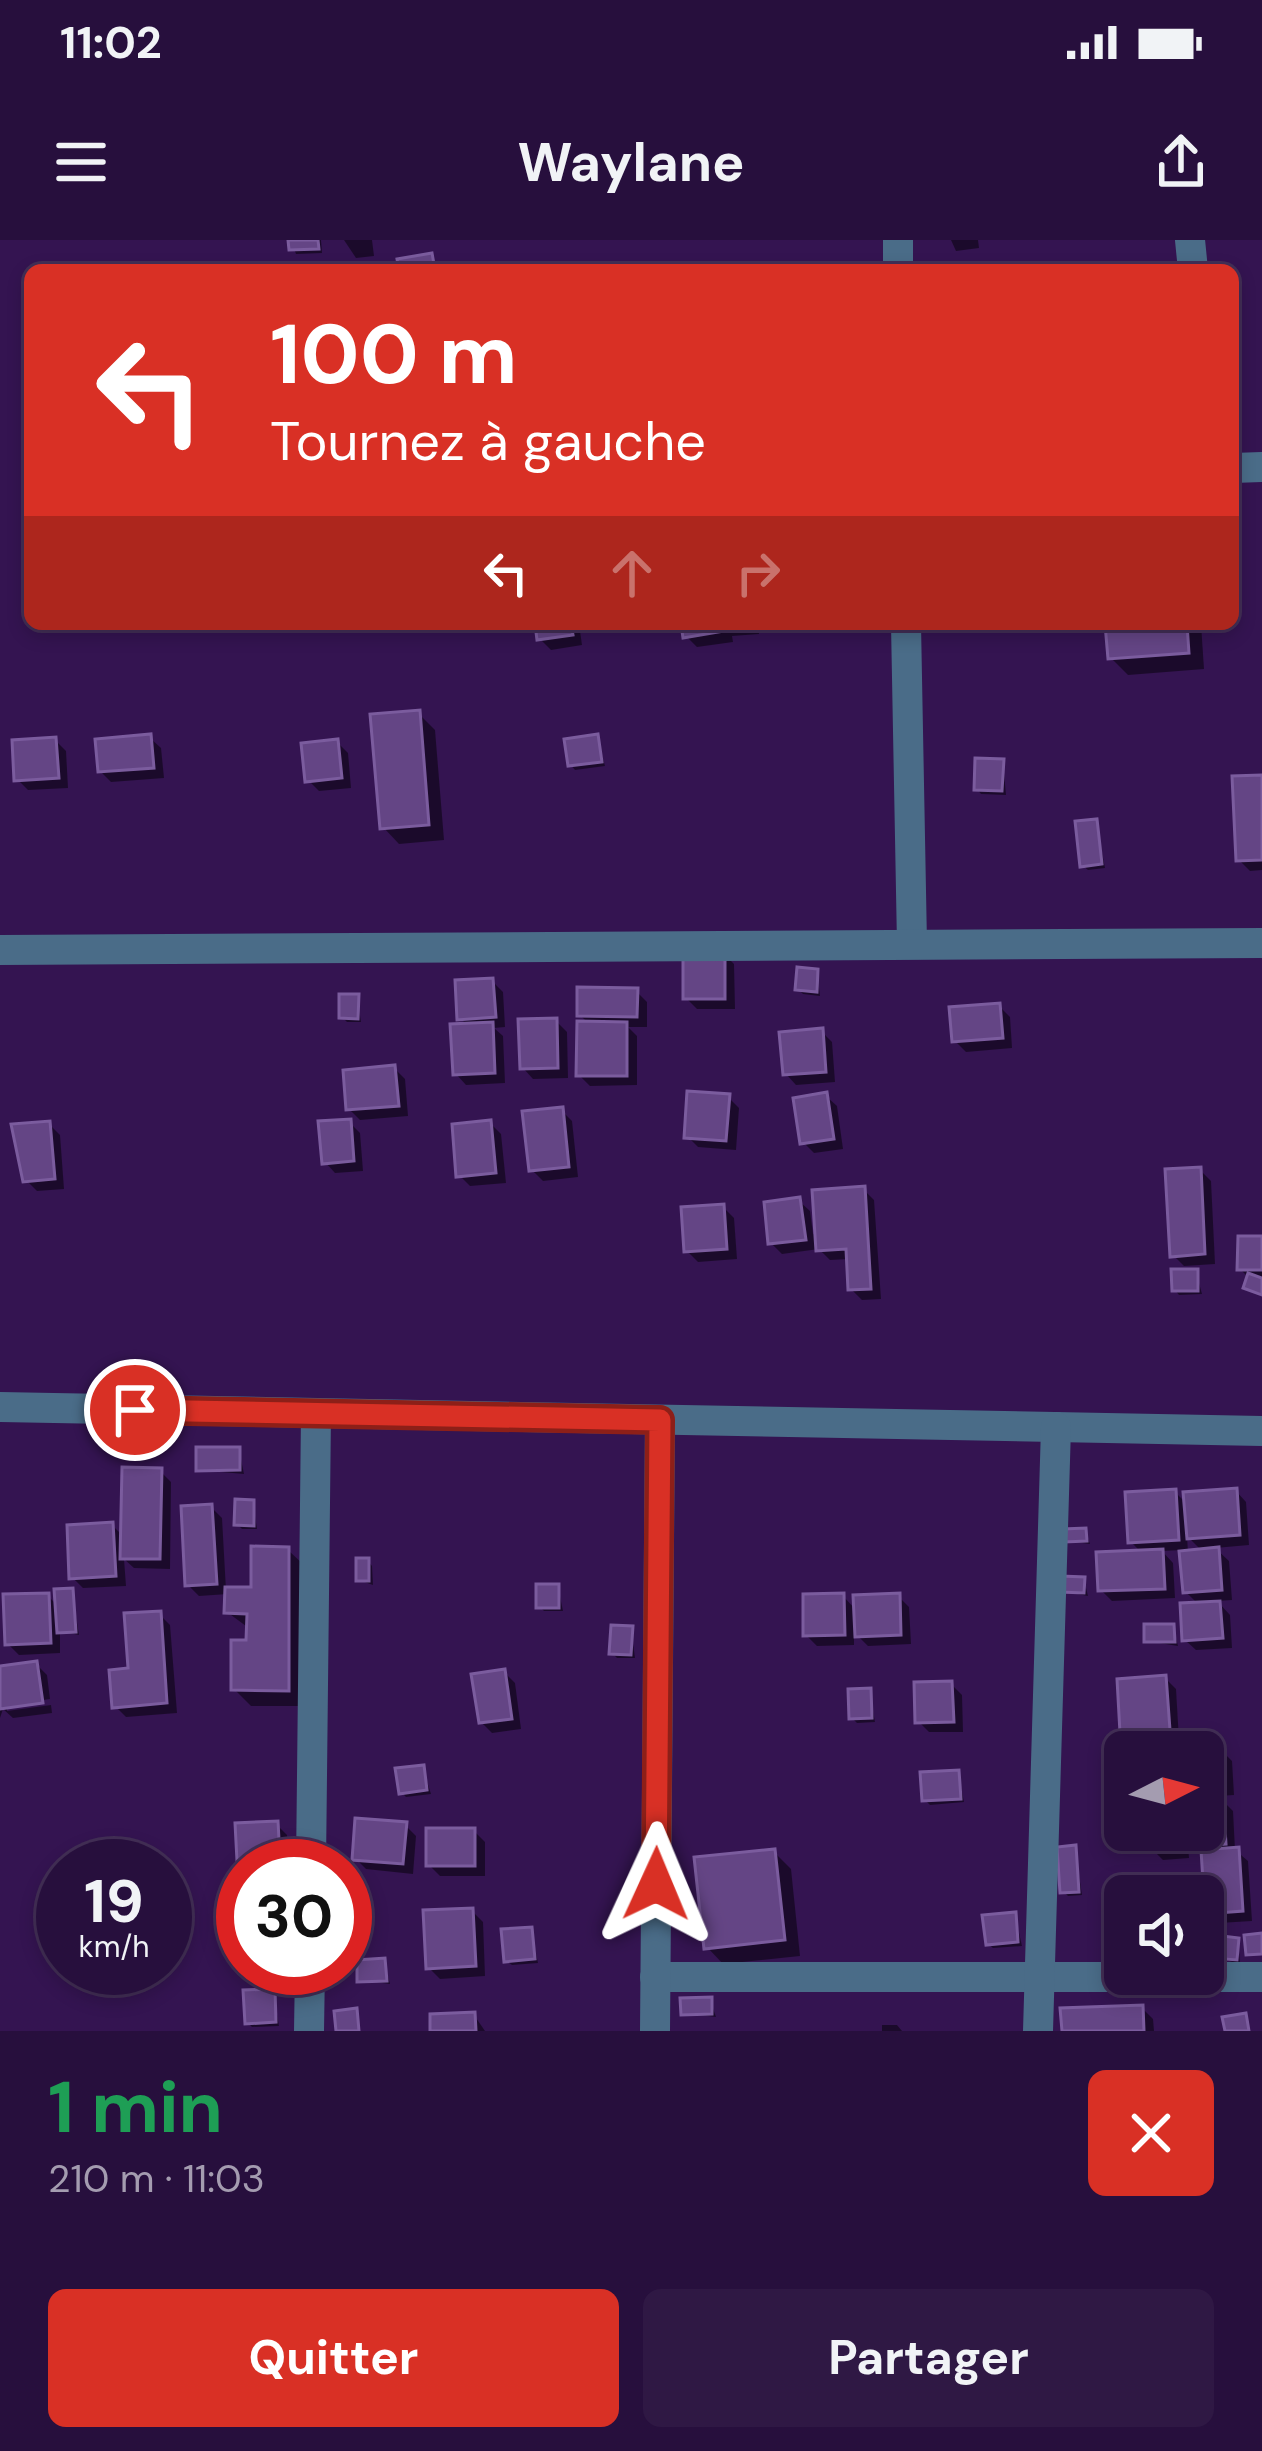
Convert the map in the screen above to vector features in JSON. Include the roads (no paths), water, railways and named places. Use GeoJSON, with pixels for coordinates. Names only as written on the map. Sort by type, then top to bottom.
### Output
{"type":"FeatureCollection","features":[{"type":"Feature","properties":{"kind":"street"},"geometry":{"type":"LineString","coordinates":[[906,630],[912,944]]}},
{"type":"Feature","properties":{"kind":"street"},"geometry":{"type":"LineString","coordinates":[[0,950],[1262,943]]}},
{"type":"Feature","properties":{"kind":"street"},"geometry":{"type":"LineString","coordinates":[[0,1407],[1262,1431]]}},
{"type":"Feature","properties":{"kind":"street"},"geometry":{"type":"LineString","coordinates":[[311,1839],[316,1413]]}},
{"type":"Feature","properties":{"kind":"street"},"geometry":{"type":"LineString","coordinates":[[655,2031],[660,1420]]}},
{"type":"Feature","properties":{"kind":"street"},"geometry":{"type":"LineString","coordinates":[[1038,2031],[1056,1427]]}},
{"type":"Feature","properties":{"kind":"street"},"geometry":{"type":"LineString","coordinates":[[655,1977],[1262,1977]]}},
{"type":"Feature","properties":{"kind":"street"},"geometry":{"type":"LineString","coordinates":[[309,2031],[310,1995]]}}]}
